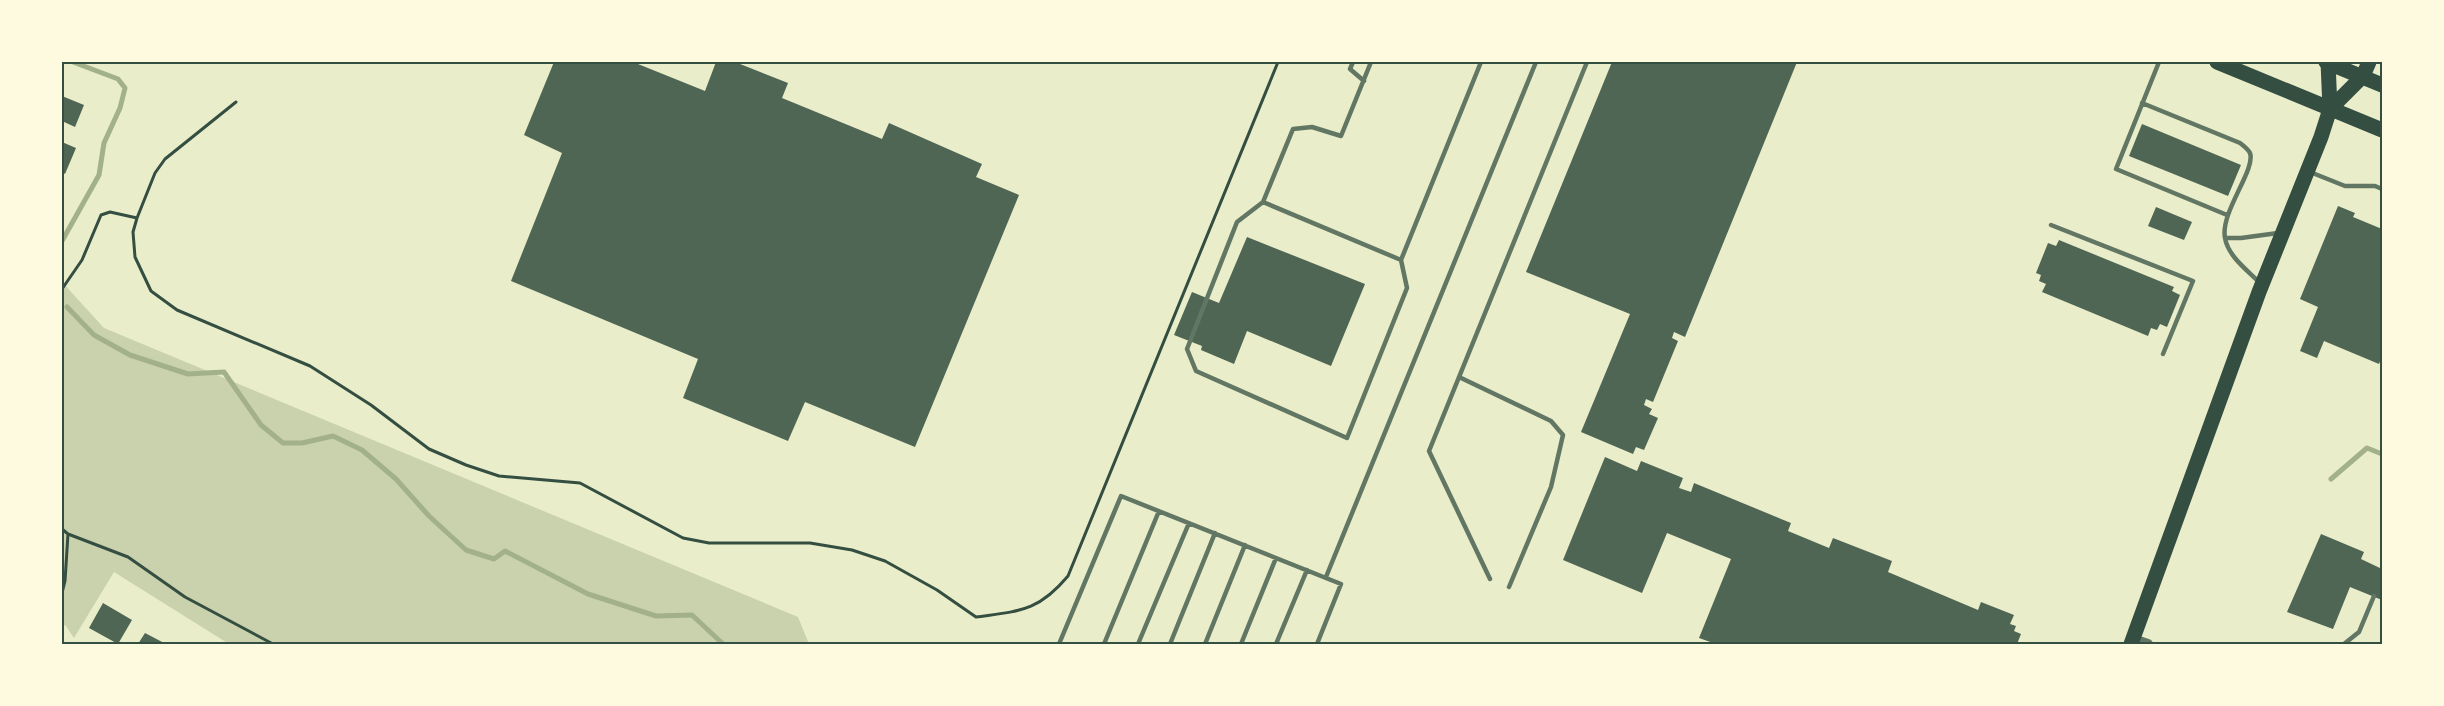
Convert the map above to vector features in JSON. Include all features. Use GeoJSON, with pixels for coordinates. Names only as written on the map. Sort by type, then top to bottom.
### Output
{"type":"FeatureCollection","features":[{"type":"Feature","properties":{"kind":"main road"},"geometry":{"type":"LineString","coordinates":[[2217,62],[2382,130]]}},
{"type":"Feature","properties":{"kind":"main road"},"geometry":{"type":"LineString","coordinates":[[2132,642],[2262,285],[2308,171],[2330,109],[2327,62],[2382,85]]}},
{"type":"Feature","properties":{"kind":"main road"},"geometry":{"type":"LineString","coordinates":[[2330,109],[2362,76],[2369,62]]}},
{"type":"Feature","properties":{"kind":"street"},"geometry":{"type":"LineString","coordinates":[[2132,642],[2148,645]]}},
{"type":"Feature","properties":{"kind":"lane"},"geometry":{"type":"LineString","coordinates":[[1353,62],[1350,69],[1364,81]]}},
{"type":"Feature","properties":{"kind":"lane"},"geometry":{"type":"LineString","coordinates":[[1371,62],[1341,136],[1312,127],[1293,129],[1263,202],[1237,222],[1187,349],[1196,372],[1347,438],[1407,288],[1401,260],[1481,62]]}},
{"type":"Feature","properties":{"kind":"lane"},"geometry":{"type":"LineString","coordinates":[[1326,577],[1536,62]]}},
{"type":"Feature","properties":{"kind":"lane"},"geometry":{"type":"LineString","coordinates":[[1490,579],[1429,451],[1587,62]]}},
{"type":"Feature","properties":{"kind":"lane"},"geometry":{"type":"LineString","coordinates":[[2159,62],[2116,169],[2227,215]]}},
{"type":"Feature","properties":{"kind":"lane"},"geometry":{"type":"LineString","coordinates":[[2142,102],[2240,143],[2249,151],[2251,161],[2227,215],[2224,238],[2233,256],[2262,285]]}},
{"type":"Feature","properties":{"kind":"lane"},"geometry":{"type":"LineString","coordinates":[[2308,171],[2345,186],[2375,186],[2382,189]]}},
{"type":"Feature","properties":{"kind":"lane"},"geometry":{"type":"LineString","coordinates":[[1263,202],[1401,260]]}},
{"type":"Feature","properties":{"kind":"lane"},"geometry":{"type":"LineString","coordinates":[[2051,225],[2193,281],[2163,354]]}},
{"type":"Feature","properties":{"kind":"lane"},"geometry":{"type":"LineString","coordinates":[[2224,238],[2284,232]]}},
{"type":"Feature","properties":{"kind":"lane"},"geometry":{"type":"LineString","coordinates":[[1459,377],[1551,421],[1563,435],[1551,487],[1509,587]]}},
{"type":"Feature","properties":{"kind":"lane"},"geometry":{"type":"LineString","coordinates":[[1059,645],[1121,496],[1341,584],[1317,645]]}},
{"type":"Feature","properties":{"kind":"lane"},"geometry":{"type":"LineString","coordinates":[[1104,645],[1159,511]]}},
{"type":"Feature","properties":{"kind":"lane"},"geometry":{"type":"LineString","coordinates":[[1138,645],[1189,523]]}},
{"type":"Feature","properties":{"kind":"lane"},"geometry":{"type":"LineString","coordinates":[[1170,645],[1215,533]]}},
{"type":"Feature","properties":{"kind":"lane"},"geometry":{"type":"LineString","coordinates":[[1205,645],[1245,545]]}},
{"type":"Feature","properties":{"kind":"lane"},"geometry":{"type":"LineString","coordinates":[[1241,645],[1276,558]]}},
{"type":"Feature","properties":{"kind":"lane"},"geometry":{"type":"LineString","coordinates":[[1276,645],[1307,570]]}},
{"type":"Feature","properties":{"kind":"lane"},"geometry":{"type":"LineString","coordinates":[[2344,645],[2359,632],[2374,596]]}},
{"type":"Feature","properties":{"kind":"path"},"geometry":{"type":"LineString","coordinates":[[236,102],[165,159],[155,174],[133,232],[135,257],[151,291],[177,310],[310,366],[371,405],[429,449],[466,465],[499,476],[580,483],[683,538],[709,543],[810,543],[852,550],[885,561],[906,572],[976,617],[1017,613],[1049,596],[1068,576],[1278,62]]}},
{"type":"Feature","properties":{"kind":"path"},"geometry":{"type":"LineString","coordinates":[[62,289],[82,260],[101,215],[110,212],[137,218]]}},
{"type":"Feature","properties":{"kind":"path"},"geometry":{"type":"LineString","coordinates":[[62,529],[68,534],[128,557],[185,597],[273,645]]}},
{"type":"Feature","properties":{"kind":"path"},"geometry":{"type":"LineString","coordinates":[[62,593],[68,534]]}},
{"type":"Feature","properties":{"kind":"green space"},"geometry":{"type":"Polygon","coordinates":[[[62,282],[104,328],[798,617],[809,644],[229,644],[114,572],[74,638],[62,624],[62,282]]]}},
{"type":"Feature","properties":{"kind":"building"},"geometry":{"type":"Polygon","coordinates":[[[554,62],[633,62],[705,91],[716,62],[735,62],[788,83],[782,98],[882,139],[889,123],[982,164],[976,177],[1019,195],[915,447],[805,402],[788,441],[683,398],[698,359],[511,281],[562,153],[524,135],[554,62]]]}},
{"type":"Feature","properties":{"kind":"building"},"geometry":{"type":"Polygon","coordinates":[[[1612,62],[1797,62],[1685,337],[1674,332],[1672,338],[1678,341],[1653,402],[1646,399],[1644,405],[1652,409],[1649,414],[1658,418],[1644,450],[1636,447],[1633,454],[1581,432],[1630,314],[1526,272],[1612,62]]]}},
{"type":"Feature","properties":{"kind":"building"},"geometry":{"type":"Polygon","coordinates":[[[62,96],[84,105],[75,127],[62,121],[62,96]]]}},
{"type":"Feature","properties":{"kind":"building"},"geometry":{"type":"Polygon","coordinates":[[[2142,124],[2241,165],[2228,196],[2129,156],[2142,124]]]}},
{"type":"Feature","properties":{"kind":"building"},"geometry":{"type":"Polygon","coordinates":[[[62,142],[76,148],[65,174],[62,172],[62,142]]]}},
{"type":"Feature","properties":{"kind":"building"},"geometry":{"type":"Polygon","coordinates":[[[2338,206],[2355,213],[2353,217],[2382,229],[2382,356],[2379,364],[2324,341],[2317,358],[2300,351],[2318,307],[2300,299],[2338,206]]]}},
{"type":"Feature","properties":{"kind":"building"},"geometry":{"type":"Polygon","coordinates":[[[2156,207],[2192,222],[2184,240],[2148,226],[2156,207]]]}},
{"type":"Feature","properties":{"kind":"building"},"geometry":{"type":"Polygon","coordinates":[[[1247,237],[1365,284],[1331,366],[1247,331],[1234,364],[1201,350],[1202,346],[1174,335],[1192,292],[1219,303],[1247,237]]]}},
{"type":"Feature","properties":{"kind":"building"},"geometry":{"type":"Polygon","coordinates":[[[2059,240],[2174,287],[2172,291],[2180,295],[2167,327],[2160,324],[2157,330],[2151,328],[2148,336],[2042,292],[2046,284],[2039,281],[2041,275],[2036,273],[2048,243],[2056,246],[2059,240]]]}},
{"type":"Feature","properties":{"kind":"building"},"geometry":{"type":"Polygon","coordinates":[[[1605,457],[1637,471],[1641,461],[1683,478],[1679,488],[1691,492],[1694,483],[1791,523],[1788,531],[1829,548],[1833,538],[1892,561],[1888,572],[1978,610],[1981,602],[2014,615],[2010,624],[2016,626],[2014,631],[2021,634],[2017,644],[1741,644],[1735,642],[1716,644],[1699,638],[1731,559],[1667,533],[1642,593],[1563,560],[1605,457]]]}},
{"type":"Feature","properties":{"kind":"building"},"geometry":{"type":"Polygon","coordinates":[[[2321,534],[2364,552],[2361,559],[2382,569],[2382,600],[2350,587],[2333,629],[2287,612],[2321,534]]]}},
{"type":"Feature","properties":{"kind":"building"},"geometry":{"type":"Polygon","coordinates":[[[103,603],[132,620],[118,644],[89,628],[103,603]]]}},
{"type":"Feature","properties":{"kind":"building"},"geometry":{"type":"Polygon","coordinates":[[[145,633],[166,644],[138,644],[145,633]]]}},
{"type":"Feature","properties":{"kind":"waterway"},"geometry":{"type":"LineString","coordinates":[[62,241],[99,175],[104,143],[120,108],[125,88],[118,79],[73,62]]}},
{"type":"Feature","properties":{"kind":"waterway"},"geometry":{"type":"LineString","coordinates":[[67,307],[94,335],[130,355],[188,374],[224,372],[261,425],[283,443],[302,443],[333,436],[362,450],[396,479],[429,516],[466,550],[494,559],[505,551],[588,594],[656,616],[692,615],[723,644]]}},
{"type":"Feature","properties":{"kind":"waterway"},"geometry":{"type":"LineString","coordinates":[[2331,479],[2367,448],[2382,454]]}}]}
